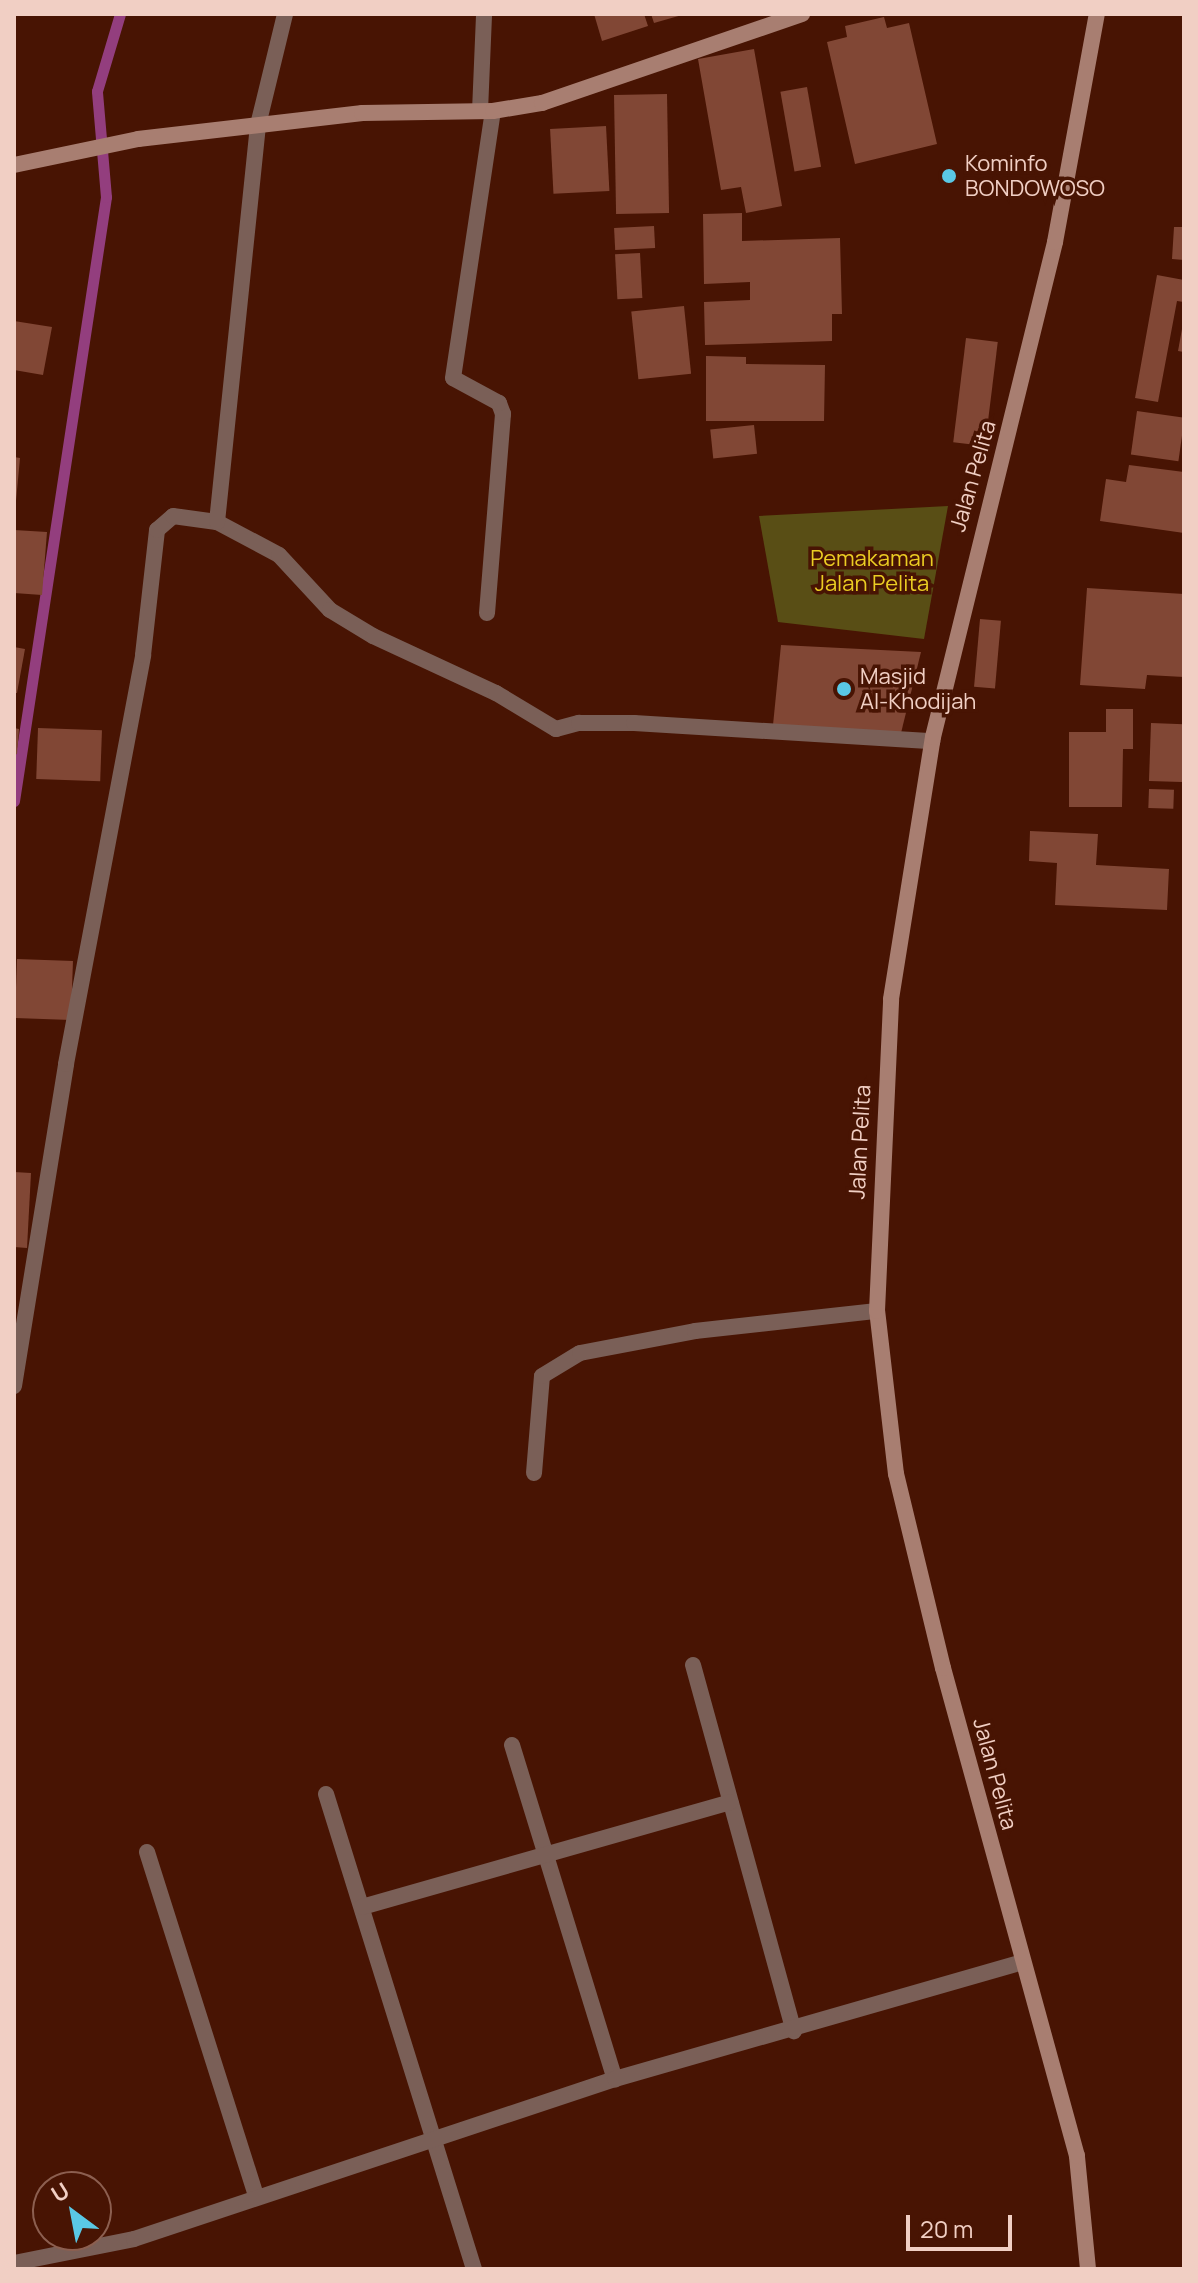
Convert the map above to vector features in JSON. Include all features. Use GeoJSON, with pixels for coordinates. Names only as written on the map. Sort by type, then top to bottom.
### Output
{"type":"FeatureCollection","features":[{"type":"Feature","properties":{"kind":"main road"},"geometry":{"type":"LineString","coordinates":[[14,165],[138,139],[362,113],[486,111],[542,103],[802,14]]}},
{"type":"Feature","properties":{"kind":"main road","name":"Jalan Pelita"},"geometry":{"type":"LineString","coordinates":[[1088,2269],[1077,2156],[1023,1962],[896,1474],[877,1311],[891,999],[932,741],[972,564],[1055,242],[1097,14]]}},
{"type":"Feature","properties":{"kind":"street"},"geometry":{"type":"LineString","coordinates":[[217,522],[258,125],[285,14]]}},
{"type":"Feature","properties":{"kind":"street"},"geometry":{"type":"LineString","coordinates":[[484,14],[486,111],[453,378],[499,403],[503,414],[487,613]]}},
{"type":"Feature","properties":{"kind":"street"},"geometry":{"type":"LineString","coordinates":[[14,1386],[66,1064],[143,655],[157,530],[173,516],[217,522],[279,555],[330,610],[373,636],[496,693],[556,729],[634,723],[932,741]]}},
{"type":"Feature","properties":{"kind":"street"},"geometry":{"type":"LineString","coordinates":[[534,1473],[542,1376],[580,1353],[695,1331],[877,1311]]}},
{"type":"Feature","properties":{"kind":"street"},"geometry":{"type":"LineString","coordinates":[[693,1665],[794,2031]]}},
{"type":"Feature","properties":{"kind":"street"},"geometry":{"type":"LineString","coordinates":[[512,1745],[542,1855],[615,2079]]}},
{"type":"Feature","properties":{"kind":"street"},"geometry":{"type":"LineString","coordinates":[[326,1794],[474,2269]]}},
{"type":"Feature","properties":{"kind":"street"},"geometry":{"type":"LineString","coordinates":[[362,1907],[730,1802]]}},
{"type":"Feature","properties":{"kind":"street"},"geometry":{"type":"LineString","coordinates":[[147,1852],[256,2196]]}},
{"type":"Feature","properties":{"kind":"street"},"geometry":{"type":"LineString","coordinates":[[14,2263],[134,2239],[256,2196],[435,2143],[615,2079],[794,2031],[1023,1962]]}},
{"type":"Feature","properties":{"kind":"green space","name":"Pemakaman Jalan Pelita"},"geometry":{"type":"Polygon","coordinates":[[[948,506],[924,639],[778,622],[759,516],[948,506]]]}},
{"type":"Feature","properties":{"kind":"building"},"geometry":{"type":"Polygon","coordinates":[[[594,14],[644,14],[648,26],[602,41],[594,14]]]}},
{"type":"Feature","properties":{"kind":"building"},"geometry":{"type":"Polygon","coordinates":[[[651,14],[682,14],[682,15],[654,23],[651,14]]]}},
{"type":"Feature","properties":{"kind":"building"},"geometry":{"type":"Polygon","coordinates":[[[884,17],[887,28],[909,23],[937,144],[855,164],[827,42],[847,37],[845,26],[884,17]]]}},
{"type":"Feature","properties":{"kind":"building"},"geometry":{"type":"Polygon","coordinates":[[[754,49],[782,206],[746,213],[741,187],[721,190],[698,59],[754,49]]]}},
{"type":"Feature","properties":{"kind":"building"},"geometry":{"type":"Polygon","coordinates":[[[807,87],[821,167],[794,171],[780,92],[807,87]]]}},
{"type":"Feature","properties":{"kind":"building"},"geometry":{"type":"Polygon","coordinates":[[[667,94],[669,213],[616,214],[614,95],[667,94]]]}},
{"type":"Feature","properties":{"kind":"building"},"geometry":{"type":"Polygon","coordinates":[[[606,126],[609,191],[553,194],[550,129],[606,126]]]}},
{"type":"Feature","properties":{"kind":"building"},"geometry":{"type":"Polygon","coordinates":[[[742,213],[742,241],[840,238],[842,314],[832,314],[832,341],[705,345],[704,302],[750,300],[750,282],[704,284],[703,214],[742,213]]]}},
{"type":"Feature","properties":{"kind":"building"},"geometry":{"type":"Polygon","coordinates":[[[654,226],[655,248],[615,250],[614,228],[654,226]]]}},
{"type":"Feature","properties":{"kind":"building"},"geometry":{"type":"Polygon","coordinates":[[[1174,227],[1184,227],[1184,260],[1172,259],[1174,227]]]}},
{"type":"Feature","properties":{"kind":"building"},"geometry":{"type":"Polygon","coordinates":[[[640,253],[642,298],[617,299],[615,254],[640,253]]]}},
{"type":"Feature","properties":{"kind":"building"},"geometry":{"type":"Polygon","coordinates":[[[1157,275],[1184,280],[1184,302],[1177,301],[1158,402],[1135,398],[1157,275]]]}},
{"type":"Feature","properties":{"kind":"building"},"geometry":{"type":"Polygon","coordinates":[[[684,306],[691,374],[638,379],[631,312],[684,306]]]}},
{"type":"Feature","properties":{"kind":"building"},"geometry":{"type":"Polygon","coordinates":[[[1184,318],[1184,352],[1178,351],[1184,318]]]}},
{"type":"Feature","properties":{"kind":"building"},"geometry":{"type":"Polygon","coordinates":[[[14,321],[52,327],[43,375],[14,370],[14,321]]]}},
{"type":"Feature","properties":{"kind":"building"},"geometry":{"type":"Polygon","coordinates":[[[966,338],[998,342],[985,446],[953,442],[966,338]]]}},
{"type":"Feature","properties":{"kind":"building"},"geometry":{"type":"Polygon","coordinates":[[[706,356],[746,357],[746,364],[825,365],[824,421],[706,421],[706,356]]]}},
{"type":"Feature","properties":{"kind":"building"},"geometry":{"type":"Polygon","coordinates":[[[1137,411],[1184,418],[1178,461],[1131,455],[1137,411]]]}},
{"type":"Feature","properties":{"kind":"building"},"geometry":{"type":"Polygon","coordinates":[[[754,425],[757,454],[713,458],[710,430],[754,425]]]}},
{"type":"Feature","properties":{"kind":"building"},"geometry":{"type":"Polygon","coordinates":[[[14,457],[20,458],[16,501],[14,501],[14,457]]]}},
{"type":"Feature","properties":{"kind":"building"},"geometry":{"type":"Polygon","coordinates":[[[1129,465],[1184,472],[1184,533],[1100,521],[1106,479],[1126,482],[1129,465]]]}},
{"type":"Feature","properties":{"kind":"building"},"geometry":{"type":"Polygon","coordinates":[[[14,530],[47,532],[42,595],[14,593],[14,530]]]}},
{"type":"Feature","properties":{"kind":"building"},"geometry":{"type":"Polygon","coordinates":[[[1087,588],[1184,594],[1184,677],[1147,675],[1145,689],[1080,685],[1087,588]]]}},
{"type":"Feature","properties":{"kind":"building"},"geometry":{"type":"Polygon","coordinates":[[[980,619],[1001,621],[995,689],[974,687],[980,619]]]}},
{"type":"Feature","properties":{"kind":"building","name":"Masjid Al-Khodijah"},"geometry":{"type":"Polygon","coordinates":[[[781,645],[921,652],[900,737],[773,725],[781,645]]]}},
{"type":"Feature","properties":{"kind":"building"},"geometry":{"type":"Polygon","coordinates":[[[14,647],[25,649],[17,693],[14,693],[14,647]]]}},
{"type":"Feature","properties":{"kind":"building"},"geometry":{"type":"Polygon","coordinates":[[[1106,709],[1133,709],[1133,749],[1123,749],[1122,807],[1069,807],[1069,732],[1106,732],[1106,709]]]}},
{"type":"Feature","properties":{"kind":"building"},"geometry":{"type":"Polygon","coordinates":[[[1151,723],[1184,724],[1182,782],[1149,781],[1151,723]]]}},
{"type":"Feature","properties":{"kind":"building"},"geometry":{"type":"Polygon","coordinates":[[[14,728],[19,729],[17,754],[14,754],[14,728]]]}},
{"type":"Feature","properties":{"kind":"building"},"geometry":{"type":"Polygon","coordinates":[[[38,728],[102,730],[100,781],[36,779],[38,728]]]}},
{"type":"Feature","properties":{"kind":"building"},"geometry":{"type":"Polygon","coordinates":[[[1149,789],[1174,790],[1173,809],[1148,808],[1149,789]]]}},
{"type":"Feature","properties":{"kind":"building"},"geometry":{"type":"Polygon","coordinates":[[[1030,831],[1098,834],[1096,865],[1169,869],[1167,910],[1055,905],[1057,863],[1029,861],[1030,831]]]}},
{"type":"Feature","properties":{"kind":"building"},"geometry":{"type":"Polygon","coordinates":[[[17,959],[73,961],[71,1020],[15,1018],[17,959]]]}},
{"type":"Feature","properties":{"kind":"building"},"geometry":{"type":"Polygon","coordinates":[[[14,1172],[31,1173],[27,1248],[14,1247],[14,1172]]]}},
{"type":"Feature","properties":{"kind":"waterway"},"geometry":{"type":"LineString","coordinates":[[14,801],[106,197],[97,91],[120,14]]}},
{"type":"Feature","properties":{"kind":"place","name":"Kominfo BONDOWOSO"},"geometry":{"type":"Point","coordinates":[949,176]}},
{"type":"Feature","properties":{"kind":"place","name":"Masjid Al-Khodijah"},"geometry":{"type":"Point","coordinates":[844,689]}}]}
